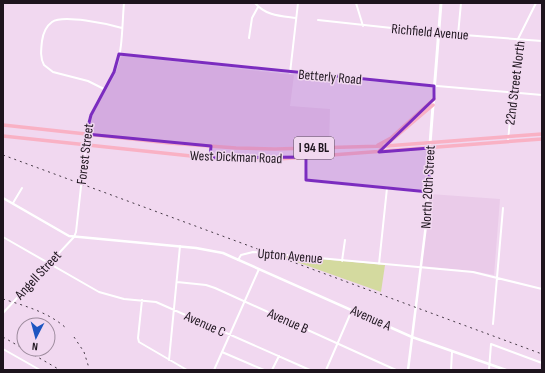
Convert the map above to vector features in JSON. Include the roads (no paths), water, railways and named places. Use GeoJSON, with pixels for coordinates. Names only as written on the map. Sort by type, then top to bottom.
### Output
{"type":"FeatureCollection","features":[{"type":"Feature","properties":{"kind":"main road","name":"North 20th Street"},"geometry":{"type":"LineString","coordinates":[[430,148],[441,3]]}},
{"type":"Feature","properties":{"kind":"main road"},"geometry":{"type":"LineString","coordinates":[[376,146],[391,138],[434,99]]}},
{"type":"Feature","properties":{"kind":"main road"},"geometry":{"type":"LineString","coordinates":[[379,152],[433,105]]}},
{"type":"Feature","properties":{"kind":"main road","name":"West Dickman Road"},"geometry":{"type":"LineString","coordinates":[[3,125],[236,148],[386,146],[542,134]]}},
{"type":"Feature","properties":{"kind":"main road","name":"West Dickman Road"},"geometry":{"type":"LineString","coordinates":[[3,136],[210,158],[251,159],[379,152],[542,139]]}},
{"type":"Feature","properties":{"kind":"street","name":"Forest Street"},"geometry":{"type":"LineString","coordinates":[[74,237],[78,226],[86,134],[91,114],[116,65],[119,54],[124,3]]}},
{"type":"Feature","properties":{"kind":"street"},"geometry":{"type":"LineString","coordinates":[[255,3],[258,7],[273,15],[296,18]]}},
{"type":"Feature","properties":{"kind":"street"},"geometry":{"type":"LineString","coordinates":[[290,73],[298,3]]}},
{"type":"Feature","properties":{"kind":"street"},"geometry":{"type":"LineString","coordinates":[[356,3],[363,26]]}},
{"type":"Feature","properties":{"kind":"street"},"geometry":{"type":"LineString","coordinates":[[458,35],[461,3]]}},
{"type":"Feature","properties":{"kind":"street","name":"22nd Street North"},"geometry":{"type":"LineString","coordinates":[[508,142],[518,39],[536,3]]}},
{"type":"Feature","properties":{"kind":"street"},"geometry":{"type":"LineString","coordinates":[[249,38],[252,18],[258,7]]}},
{"type":"Feature","properties":{"kind":"street"},"geometry":{"type":"LineString","coordinates":[[104,89],[88,81],[53,72],[44,65],[41,55],[43,35],[53,21],[60,20],[107,23],[122,28]]}},
{"type":"Feature","properties":{"kind":"street","name":"Richfield Avenue"},"geometry":{"type":"LineString","coordinates":[[318,20],[458,35],[542,41]]}},
{"type":"Feature","properties":{"kind":"street","name":"Betterly Road"},"geometry":{"type":"LineString","coordinates":[[119,54],[290,73],[542,95]]}},
{"type":"Feature","properties":{"kind":"street"},"geometry":{"type":"LineString","coordinates":[[210,158],[211,146]]}},
{"type":"Feature","properties":{"kind":"street"},"geometry":{"type":"LineString","coordinates":[[306,148],[306,180],[429,192]]}},
{"type":"Feature","properties":{"kind":"street","name":"North 20th Street"},"geometry":{"type":"LineString","coordinates":[[408,370],[429,192],[430,148]]}},
{"type":"Feature","properties":{"kind":"street"},"geometry":{"type":"LineString","coordinates":[[12,204],[22,188]]}},
{"type":"Feature","properties":{"kind":"street"},"geometry":{"type":"LineString","coordinates":[[379,264],[387,188]]}},
{"type":"Feature","properties":{"kind":"street","name":"Upton Avenue"},"geometry":{"type":"LineString","coordinates":[[3,198],[69,236],[74,237],[210,250],[223,253],[238,260],[242,255],[253,252],[473,272],[542,289]]}},
{"type":"Feature","properties":{"kind":"street"},"geometry":{"type":"LineString","coordinates":[[493,324],[503,208]]}},
{"type":"Feature","properties":{"kind":"street","name":"Avenue C"},"geometry":{"type":"LineString","coordinates":[[3,237],[97,291],[117,298],[156,302],[310,370]]}},
{"type":"Feature","properties":{"kind":"street","name":"Angell Street"},"geometry":{"type":"LineString","coordinates":[[3,313],[74,237]]}},
{"type":"Feature","properties":{"kind":"street"},"geometry":{"type":"LineString","coordinates":[[342,261],[345,240]]}},
{"type":"Feature","properties":{"kind":"street"},"geometry":{"type":"LineString","coordinates":[[169,360],[180,246]]}},
{"type":"Feature","properties":{"kind":"street","name":"Avenue A"},"geometry":{"type":"LineString","coordinates":[[238,260],[412,337],[506,370]]}},
{"type":"Feature","properties":{"kind":"street"},"geometry":{"type":"LineString","coordinates":[[214,370],[259,270]]}},
{"type":"Feature","properties":{"kind":"street","name":"Avenue B"},"geometry":{"type":"LineString","coordinates":[[177,282],[206,285],[396,370]]}},
{"type":"Feature","properties":{"kind":"street"},"geometry":{"type":"LineString","coordinates":[[142,300],[138,338],[141,344],[187,370]]}},
{"type":"Feature","properties":{"kind":"street"},"geometry":{"type":"LineString","coordinates":[[326,370],[352,310]]}},
{"type":"Feature","properties":{"kind":"street"},"geometry":{"type":"LineString","coordinates":[[489,370],[491,344],[542,363]]}},
{"type":"Feature","properties":{"kind":"street"},"geometry":{"type":"LineString","coordinates":[[3,348],[40,370]]}},
{"type":"Feature","properties":{"kind":"street"},"geometry":{"type":"LineString","coordinates":[[222,352],[264,370]]}},
{"type":"Feature","properties":{"kind":"street"},"geometry":{"type":"LineString","coordinates":[[450,370],[452,352]]}},
{"type":"Feature","properties":{"kind":"street"},"geometry":{"type":"LineString","coordinates":[[272,370],[280,356]]}},
{"type":"Feature","properties":{"kind":"railway"},"geometry":{"type":"LineString","coordinates":[[3,155],[542,354]]}},
{"type":"Feature","properties":{"kind":"railway"},"geometry":{"type":"LineString","coordinates":[[3,299],[44,314],[59,322],[66,328]]}},
{"type":"Feature","properties":{"kind":"railway"},"geometry":{"type":"LineString","coordinates":[[3,337],[60,370]]}},
{"type":"Feature","properties":{"kind":"railway"},"geometry":{"type":"LineString","coordinates":[[74,337],[84,352],[89,368]]}}]}
